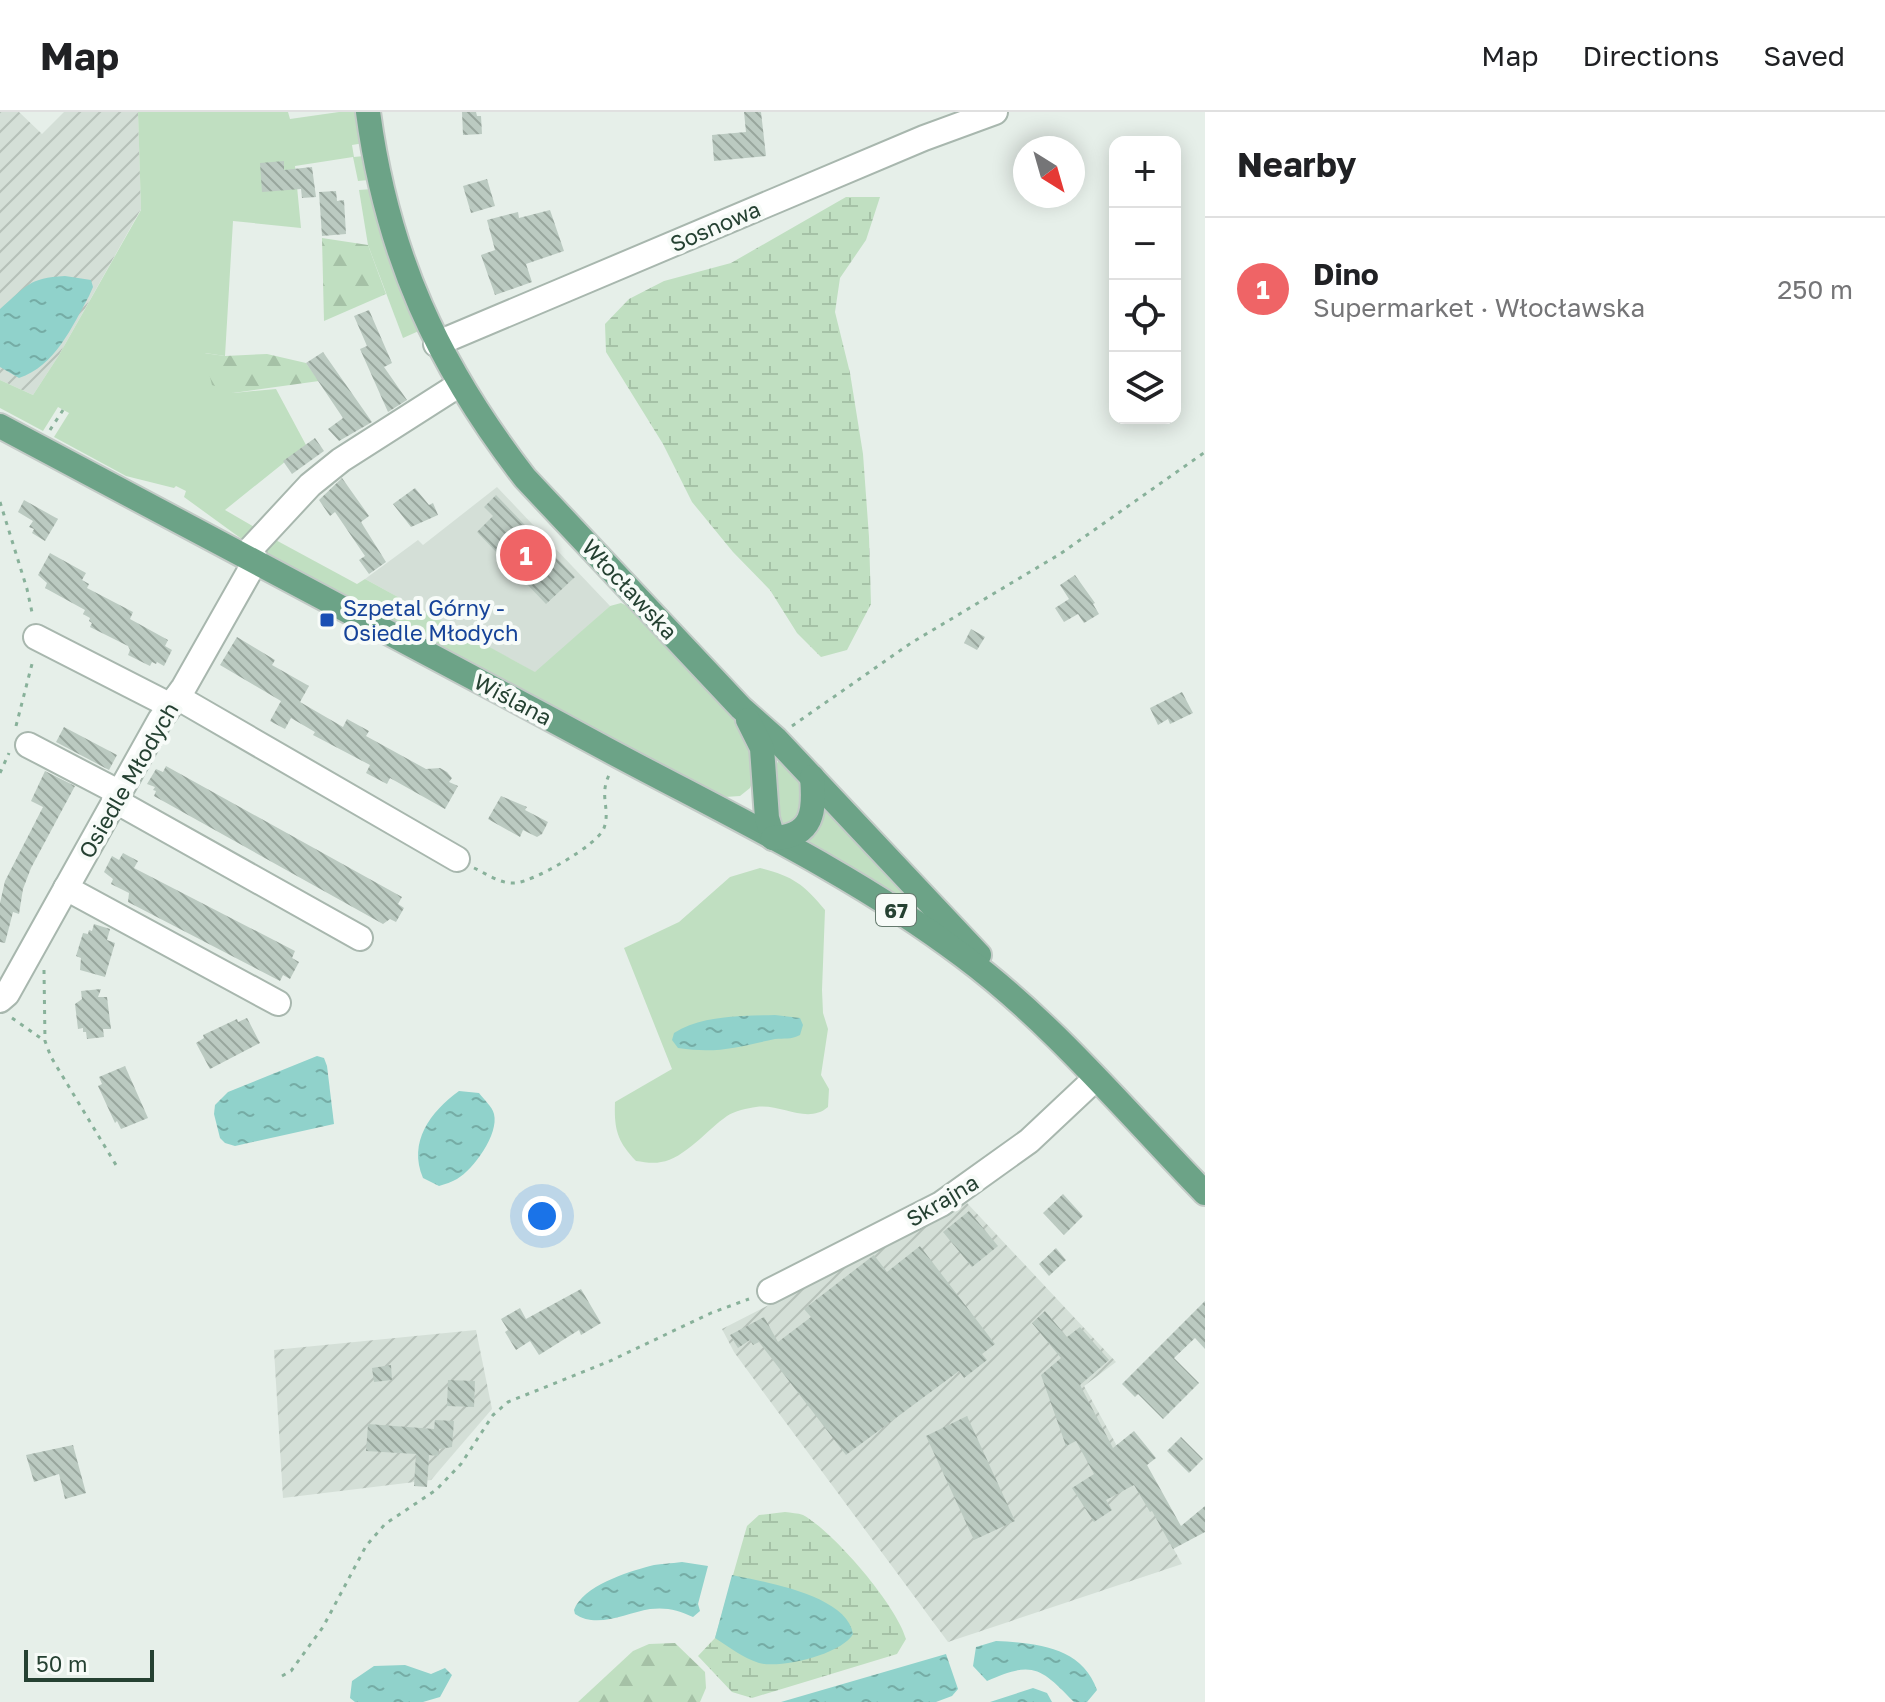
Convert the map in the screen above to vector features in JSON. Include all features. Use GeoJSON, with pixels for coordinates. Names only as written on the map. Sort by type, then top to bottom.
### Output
{"type":"FeatureCollection","features":[{"type":"Feature","properties":{"kind":"main road","name":"Włocławska"},"geometry":{"type":"LineString","coordinates":[[368,112],[382,193],[409,282],[436,344],[525,478],[741,708],[776,739],[955,928],[1010,995]]}},
{"type":"Feature","properties":{"kind":"main road","name":"Wiślana"},"geometry":{"type":"LineString","coordinates":[[0,426],[251,557],[773,838],[913,920],[965,957],[1010,995]]}},
{"type":"Feature","properties":{"kind":"main road"},"geometry":{"type":"LineString","coordinates":[[741,708],[762,748],[767,818],[773,838],[790,836],[810,821],[814,805],[812,777]]}},
{"type":"Feature","properties":{"kind":"main road"},"geometry":{"type":"LineString","coordinates":[[729,814],[752,801],[765,788]]}},
{"type":"Feature","properties":{"kind":"main road","name":"67"},"geometry":{"type":"LineString","coordinates":[[1010,995],[1040,1022],[1205,1193]]}},
{"type":"Feature","properties":{"kind":"street","name":"Sosnowa"},"geometry":{"type":"LineString","coordinates":[[436,344],[924,138],[995,112]]}},
{"type":"Feature","properties":{"kind":"street","name":"Osiedle Młodych"},"geometry":{"type":"LineString","coordinates":[[4,1008],[7,994],[116,796],[173,701],[251,557],[279,516],[331,469],[460,384]]}},
{"type":"Feature","properties":{"kind":"street"},"geometry":{"type":"LineString","coordinates":[[36,637],[173,701],[457,859]]}},
{"type":"Feature","properties":{"kind":"street"},"geometry":{"type":"LineString","coordinates":[[28,745],[360,938]]}},
{"type":"Feature","properties":{"kind":"street"},"geometry":{"type":"LineString","coordinates":[[66,888],[278,1003]]}},
{"type":"Feature","properties":{"kind":"street","name":"Skrajna"},"geometry":{"type":"LineString","coordinates":[[770,1291],[941,1204],[1029,1141],[1095,1079]]}},
{"type":"Feature","properties":{"kind":"path"},"geometry":{"type":"LineString","coordinates":[[776,739],[801,718],[911,643],[1060,554],[1205,452]]}},
{"type":"Feature","properties":{"kind":"path"},"geometry":{"type":"LineString","coordinates":[[457,859],[505,882],[524,881],[537,876],[601,834],[606,818],[604,784],[610,771],[622,758]]}},
{"type":"Feature","properties":{"kind":"path"},"geometry":{"type":"LineString","coordinates":[[44,966],[45,1041],[51,1057],[119,1170]]}},
{"type":"Feature","properties":{"kind":"path"},"geometry":{"type":"LineString","coordinates":[[4,1008],[45,1041]]}},
{"type":"Feature","properties":{"kind":"path"},"geometry":{"type":"LineString","coordinates":[[282,1676],[291,1671],[323,1627],[366,1546],[385,1524],[436,1490],[461,1464],[493,1415],[508,1402],[610,1361],[711,1313],[770,1291]]}},
{"type":"Feature","properties":{"kind":"shaded area"},"geometry":{"type":"Polygon","coordinates":[[[0,112],[19,112],[42,134],[64,112],[138,112],[141,209],[33,395],[0,380],[0,112]]]}},
{"type":"Feature","properties":{"kind":"shaded area"},"geometry":{"type":"Polygon","coordinates":[[[497,487],[610,606],[536,673],[365,579],[418,540],[423,545],[497,487]]]}},
{"type":"Feature","properties":{"kind":"shaded area"},"geometry":{"type":"Polygon","coordinates":[[[967,1203],[1116,1362],[1084,1386],[1182,1564],[948,1642],[734,1352],[722,1329],[967,1203]]]}},
{"type":"Feature","properties":{"kind":"shaded area"},"geometry":{"type":"Polygon","coordinates":[[[476,1330],[492,1409],[431,1480],[283,1498],[274,1350],[476,1330]]]}},
{"type":"Feature","properties":{"kind":"green space"},"geometry":{"type":"Polygon","coordinates":[[[138,112],[288,112],[290,119],[360,112],[364,143],[352,145],[354,157],[364,156],[368,180],[358,181],[353,157],[295,166],[301,228],[233,221],[225,356],[205,353],[233,393],[276,389],[306,445],[225,510],[261,531],[250,545],[184,497],[186,491],[176,486],[126,476],[54,437],[69,413],[58,407],[43,431],[0,408],[0,380],[33,395],[141,210],[138,112]]]}},
{"type":"Feature","properties":{"kind":"green space"},"geometry":{"type":"Polygon","coordinates":[[[372,189],[421,330],[403,338],[368,245],[359,190],[372,189]]]}},
{"type":"Feature","properties":{"kind":"green space"},"geometry":{"type":"Polygon","coordinates":[[[846,197],[880,197],[866,240],[840,278],[835,312],[850,373],[863,454],[871,604],[847,650],[821,657],[797,633],[770,590],[733,552],[692,502],[663,444],[606,352],[605,324],[629,299],[664,281],[731,263],[846,197]]]}},
{"type":"Feature","properties":{"kind":"green space"},"geometry":{"type":"Polygon","coordinates":[[[322,238],[368,245],[386,294],[324,321],[322,238]]]}},
{"type":"Feature","properties":{"kind":"green space"},"geometry":{"type":"Polygon","coordinates":[[[204,353],[225,356],[267,354],[306,363],[319,381],[233,393],[212,385],[204,353]]]}},
{"type":"Feature","properties":{"kind":"green space"},"geometry":{"type":"Polygon","coordinates":[[[272,538],[357,584],[365,579],[535,672],[610,606],[621,603],[634,609],[732,712],[751,740],[754,778],[750,788],[740,796],[725,797],[392,623],[262,550],[272,538]]]}},
{"type":"Feature","properties":{"kind":"green space"},"geometry":{"type":"Polygon","coordinates":[[[778,761],[801,783],[804,815],[783,827],[774,795],[778,761]]]}},
{"type":"Feature","properties":{"kind":"green space"},"geometry":{"type":"Polygon","coordinates":[[[826,809],[915,906],[807,844],[805,840],[826,809]]]}},
{"type":"Feature","properties":{"kind":"green space"},"geometry":{"type":"Polygon","coordinates":[[[760,868],[797,882],[825,910],[822,990],[823,1013],[828,1029],[821,1075],[829,1089],[828,1107],[811,1114],[765,1107],[741,1110],[727,1116],[687,1150],[670,1160],[655,1163],[636,1161],[618,1134],[615,1102],[672,1069],[624,948],[679,922],[730,877],[760,868]]]}},
{"type":"Feature","properties":{"kind":"green space"},"geometry":{"type":"Polygon","coordinates":[[[785,1512],[803,1515],[847,1553],[878,1590],[906,1639],[897,1654],[752,1698],[732,1692],[698,1656],[715,1638],[747,1526],[759,1515],[785,1512]]]}},
{"type":"Feature","properties":{"kind":"green space"},"geometry":{"type":"Polygon","coordinates":[[[675,1643],[705,1672],[706,1688],[700,1702],[578,1702],[633,1651],[649,1644],[675,1643]]]}},
{"type":"Feature","properties":{"kind":"water"},"geometry":{"type":"Polygon","coordinates":[[[65,276],[91,280],[93,287],[89,296],[52,355],[32,372],[19,378],[0,367],[0,309],[35,281],[65,276]]]}},
{"type":"Feature","properties":{"kind":"water"},"geometry":{"type":"Polygon","coordinates":[[[736,1016],[800,1018],[803,1025],[800,1035],[716,1050],[678,1048],[672,1040],[674,1033],[697,1023],[736,1016]]]}},
{"type":"Feature","properties":{"kind":"water"},"geometry":{"type":"Polygon","coordinates":[[[317,1056],[324,1058],[327,1066],[334,1124],[235,1146],[220,1138],[215,1105],[228,1092],[317,1056]]]}},
{"type":"Feature","properties":{"kind":"water"},"geometry":{"type":"Polygon","coordinates":[[[459,1091],[479,1093],[492,1108],[495,1122],[489,1141],[471,1167],[457,1179],[439,1186],[423,1178],[419,1165],[420,1140],[431,1118],[459,1091]]]}},
{"type":"Feature","properties":{"kind":"water"},"geometry":{"type":"Polygon","coordinates":[[[682,1562],[708,1566],[698,1604],[700,1611],[693,1617],[662,1608],[602,1620],[575,1614],[579,1601],[607,1581],[650,1566],[682,1562]]]}},
{"type":"Feature","properties":{"kind":"water"},"geometry":{"type":"Polygon","coordinates":[[[732,1575],[783,1586],[821,1600],[836,1609],[853,1634],[837,1648],[796,1662],[769,1664],[747,1658],[715,1638],[732,1575]]]}},
{"type":"Feature","properties":{"kind":"water"},"geometry":{"type":"Polygon","coordinates":[[[996,1641],[1042,1646],[1069,1656],[1081,1664],[1097,1690],[1087,1702],[1074,1702],[1053,1681],[1026,1669],[987,1681],[973,1666],[976,1647],[996,1641]]]}},
{"type":"Feature","properties":{"kind":"water"},"geometry":{"type":"Polygon","coordinates":[[[946,1654],[958,1689],[952,1696],[936,1702],[781,1702],[946,1654]]]}},
{"type":"Feature","properties":{"kind":"water"},"geometry":{"type":"Polygon","coordinates":[[[405,1665],[431,1674],[445,1668],[452,1675],[440,1697],[423,1702],[355,1702],[350,1698],[352,1681],[374,1666],[405,1665]]]}},
{"type":"Feature","properties":{"kind":"water"},"geometry":{"type":"Polygon","coordinates":[[[1033,1688],[1047,1693],[1052,1702],[990,1702],[1033,1688]]]}},
{"type":"Feature","properties":{"kind":"building"},"geometry":{"type":"Polygon","coordinates":[[[462,112],[476,112],[477,116],[481,116],[482,134],[463,135],[462,112]]]}},
{"type":"Feature","properties":{"kind":"building"},"geometry":{"type":"Polygon","coordinates":[[[744,112],[761,112],[766,156],[714,161],[712,135],[746,132],[744,112]]]}},
{"type":"Feature","properties":{"kind":"building"},"geometry":{"type":"Polygon","coordinates":[[[284,161],[284,170],[312,167],[316,197],[302,198],[301,189],[262,192],[260,163],[284,161]]]}},
{"type":"Feature","properties":{"kind":"building"},"geometry":{"type":"Polygon","coordinates":[[[487,179],[495,206],[471,213],[463,186],[487,179]]]}},
{"type":"Feature","properties":{"kind":"building"},"geometry":{"type":"Polygon","coordinates":[[[336,191],[337,201],[344,200],[346,234],[322,236],[319,192],[336,191]]]}},
{"type":"Feature","properties":{"kind":"building"},"geometry":{"type":"Polygon","coordinates":[[[550,210],[564,251],[526,264],[532,282],[495,295],[481,255],[495,250],[487,220],[518,212],[519,218],[550,210]]]}},
{"type":"Feature","properties":{"kind":"building"},"geometry":{"type":"Polygon","coordinates":[[[369,310],[392,363],[384,367],[407,400],[388,412],[360,349],[367,346],[354,316],[369,310]]]}},
{"type":"Feature","properties":{"kind":"building"},"geometry":{"type":"Polygon","coordinates":[[[323,352],[372,422],[339,441],[328,429],[343,418],[306,363],[323,352]]]}},
{"type":"Feature","properties":{"kind":"building"},"geometry":{"type":"Polygon","coordinates":[[[315,438],[324,451],[292,474],[283,461],[315,438]]]}},
{"type":"Feature","properties":{"kind":"building"},"geometry":{"type":"Polygon","coordinates":[[[342,478],[369,516],[361,522],[386,562],[369,574],[359,560],[365,556],[335,512],[330,516],[319,500],[342,478]]]}},
{"type":"Feature","properties":{"kind":"building"},"geometry":{"type":"Polygon","coordinates":[[[415,488],[429,505],[433,503],[438,515],[411,527],[393,504],[415,488]]]}},
{"type":"Feature","properties":{"kind":"building"},"geometry":{"type":"Polygon","coordinates":[[[496,495],[575,577],[546,604],[477,532],[493,516],[484,507],[496,495]]]}},
{"type":"Feature","properties":{"kind":"building"},"geometry":{"type":"Polygon","coordinates":[[[24,500],[58,519],[45,541],[32,533],[34,529],[29,527],[33,521],[18,512],[24,500]]]}},
{"type":"Feature","properties":{"kind":"building"},"geometry":{"type":"Polygon","coordinates":[[[50,553],[86,573],[82,580],[89,584],[87,588],[133,612],[130,619],[168,640],[165,646],[172,650],[164,666],[152,662],[150,666],[128,655],[128,646],[90,627],[90,618],[83,614],[85,610],[45,588],[47,583],[38,575],[50,553]]]}},
{"type":"Feature","properties":{"kind":"building"},"geometry":{"type":"Polygon","coordinates":[[[1075,575],[1099,614],[1084,623],[1078,614],[1064,622],[1055,608],[1069,599],[1060,585],[1075,575]]]}},
{"type":"Feature","properties":{"kind":"building"},"geometry":{"type":"Polygon","coordinates":[[[971,629],[985,637],[977,650],[964,643],[971,629]]]}},
{"type":"Feature","properties":{"kind":"building"},"geometry":{"type":"Polygon","coordinates":[[[237,637],[275,660],[272,665],[309,686],[300,702],[343,727],[347,719],[369,731],[366,736],[426,769],[440,768],[447,772],[452,778],[449,782],[458,786],[445,809],[390,778],[387,784],[366,773],[370,765],[313,735],[315,732],[291,718],[285,729],[270,721],[281,701],[220,665],[237,637]]]}},
{"type":"Feature","properties":{"kind":"building"},"geometry":{"type":"Polygon","coordinates":[[[1182,692],[1193,713],[1170,724],[1168,719],[1158,725],[1150,708],[1182,692]]]}},
{"type":"Feature","properties":{"kind":"building"},"geometry":{"type":"Polygon","coordinates":[[[64,727],[117,755],[109,770],[56,742],[64,727]]]}},
{"type":"Feature","properties":{"kind":"building"},"geometry":{"type":"Polygon","coordinates":[[[166,766],[402,897],[398,904],[404,908],[396,922],[390,919],[383,924],[154,796],[155,787],[147,784],[156,769],[163,772],[166,766]]]}},
{"type":"Feature","properties":{"kind":"building"},"geometry":{"type":"Polygon","coordinates":[[[45,771],[75,786],[31,868],[23,889],[19,914],[13,912],[5,943],[0,942],[0,903],[5,881],[43,807],[31,801],[45,771]]]}},
{"type":"Feature","properties":{"kind":"building"},"geometry":{"type":"Polygon","coordinates":[[[501,796],[527,807],[525,810],[548,822],[542,834],[537,837],[523,830],[520,837],[488,819],[501,796]]]}},
{"type":"Feature","properties":{"kind":"building"},"geometry":{"type":"Polygon","coordinates":[[[123,853],[138,861],[134,868],[295,951],[292,958],[299,962],[290,979],[283,975],[280,981],[128,902],[129,893],[111,884],[113,879],[104,872],[112,856],[119,860],[123,853]]]}},
{"type":"Feature","properties":{"kind":"building"},"geometry":{"type":"Polygon","coordinates":[[[94,924],[110,929],[107,940],[115,943],[105,977],[80,970],[81,958],[76,956],[83,933],[92,931],[94,924]]]}},
{"type":"Feature","properties":{"kind":"building"},"geometry":{"type":"Polygon","coordinates":[[[101,989],[98,997],[107,997],[111,1029],[103,1029],[104,1037],[87,1039],[83,1028],[78,1029],[75,1004],[82,999],[81,991],[101,989]]]}},
{"type":"Feature","properties":{"kind":"building"},"geometry":{"type":"Polygon","coordinates":[[[247,1018],[260,1043],[210,1069],[196,1043],[204,1038],[203,1035],[237,1019],[238,1022],[247,1018]]]}},
{"type":"Feature","properties":{"kind":"building"},"geometry":{"type":"Polygon","coordinates":[[[125,1066],[148,1118],[121,1129],[117,1121],[115,1123],[98,1086],[102,1084],[99,1077],[125,1066]]]}},
{"type":"Feature","properties":{"kind":"building"},"geometry":{"type":"Polygon","coordinates":[[[1063,1194],[1083,1216],[1064,1235],[1043,1213],[1063,1194]]]}},
{"type":"Feature","properties":{"kind":"building"},"geometry":{"type":"Polygon","coordinates":[[[969,1211],[998,1246],[972,1267],[943,1232],[969,1211]]]}},
{"type":"Feature","properties":{"kind":"building"},"geometry":{"type":"Polygon","coordinates":[[[920,1246],[995,1344],[982,1354],[987,1360],[964,1378],[959,1371],[846,1455],[759,1342],[753,1345],[750,1340],[738,1348],[730,1335],[764,1317],[778,1342],[811,1317],[804,1309],[874,1255],[887,1272],[920,1246]]]}},
{"type":"Feature","properties":{"kind":"building"},"geometry":{"type":"Polygon","coordinates":[[[1056,1248],[1066,1260],[1049,1276],[1039,1264],[1056,1248]]]}},
{"type":"Feature","properties":{"kind":"building"},"geometry":{"type":"Polygon","coordinates":[[[581,1289],[601,1323],[581,1335],[579,1330],[539,1355],[530,1341],[516,1350],[501,1319],[520,1308],[526,1319],[581,1289]]]}},
{"type":"Feature","properties":{"kind":"building"},"geometry":{"type":"Polygon","coordinates":[[[1205,1301],[1205,1349],[1195,1338],[1174,1358],[1199,1383],[1163,1419],[1138,1394],[1135,1397],[1122,1384],[1205,1301]]]}},
{"type":"Feature","properties":{"kind":"building"},"geometry":{"type":"Polygon","coordinates":[[[1045,1311],[1067,1337],[1080,1327],[1109,1360],[1080,1385],[1113,1448],[1134,1431],[1156,1458],[1147,1465],[1181,1526],[1205,1506],[1205,1532],[1173,1549],[1134,1485],[1106,1500],[1112,1510],[1094,1522],[1072,1488],[1094,1474],[1076,1441],[1066,1446],[1041,1375],[1061,1358],[1032,1323],[1045,1311]]]}},
{"type":"Feature","properties":{"kind":"building"},"geometry":{"type":"Polygon","coordinates":[[[391,1365],[392,1380],[374,1382],[372,1368],[391,1365]]]}},
{"type":"Feature","properties":{"kind":"building"},"geometry":{"type":"Polygon","coordinates":[[[448,1380],[475,1381],[474,1407],[447,1406],[448,1380]]]}},
{"type":"Feature","properties":{"kind":"building"},"geometry":{"type":"Polygon","coordinates":[[[967,1416],[1015,1521],[974,1540],[926,1436],[967,1416]]]}},
{"type":"Feature","properties":{"kind":"building"},"geometry":{"type":"Polygon","coordinates":[[[435,1420],[454,1421],[452,1447],[439,1449],[438,1456],[429,1455],[427,1487],[414,1486],[416,1454],[366,1451],[368,1424],[434,1429],[435,1420]]]}},
{"type":"Feature","properties":{"kind":"building"},"geometry":{"type":"Polygon","coordinates":[[[1181,1437],[1203,1459],[1189,1473],[1167,1451],[1181,1437]]]}},
{"type":"Feature","properties":{"kind":"building"},"geometry":{"type":"Polygon","coordinates":[[[73,1445],[86,1493],[65,1499],[59,1474],[34,1482],[26,1455],[73,1445]]]}},
{"type":"Feature","properties":{"kind":"place","name":"Dino"},"geometry":{"type":"Point","coordinates":[526,555]}},
{"type":"Feature","properties":{"kind":"place","name":"Szpetal Górny - Osiedle Młodych"},"geometry":{"type":"Point","coordinates":[327,620]}}]}
